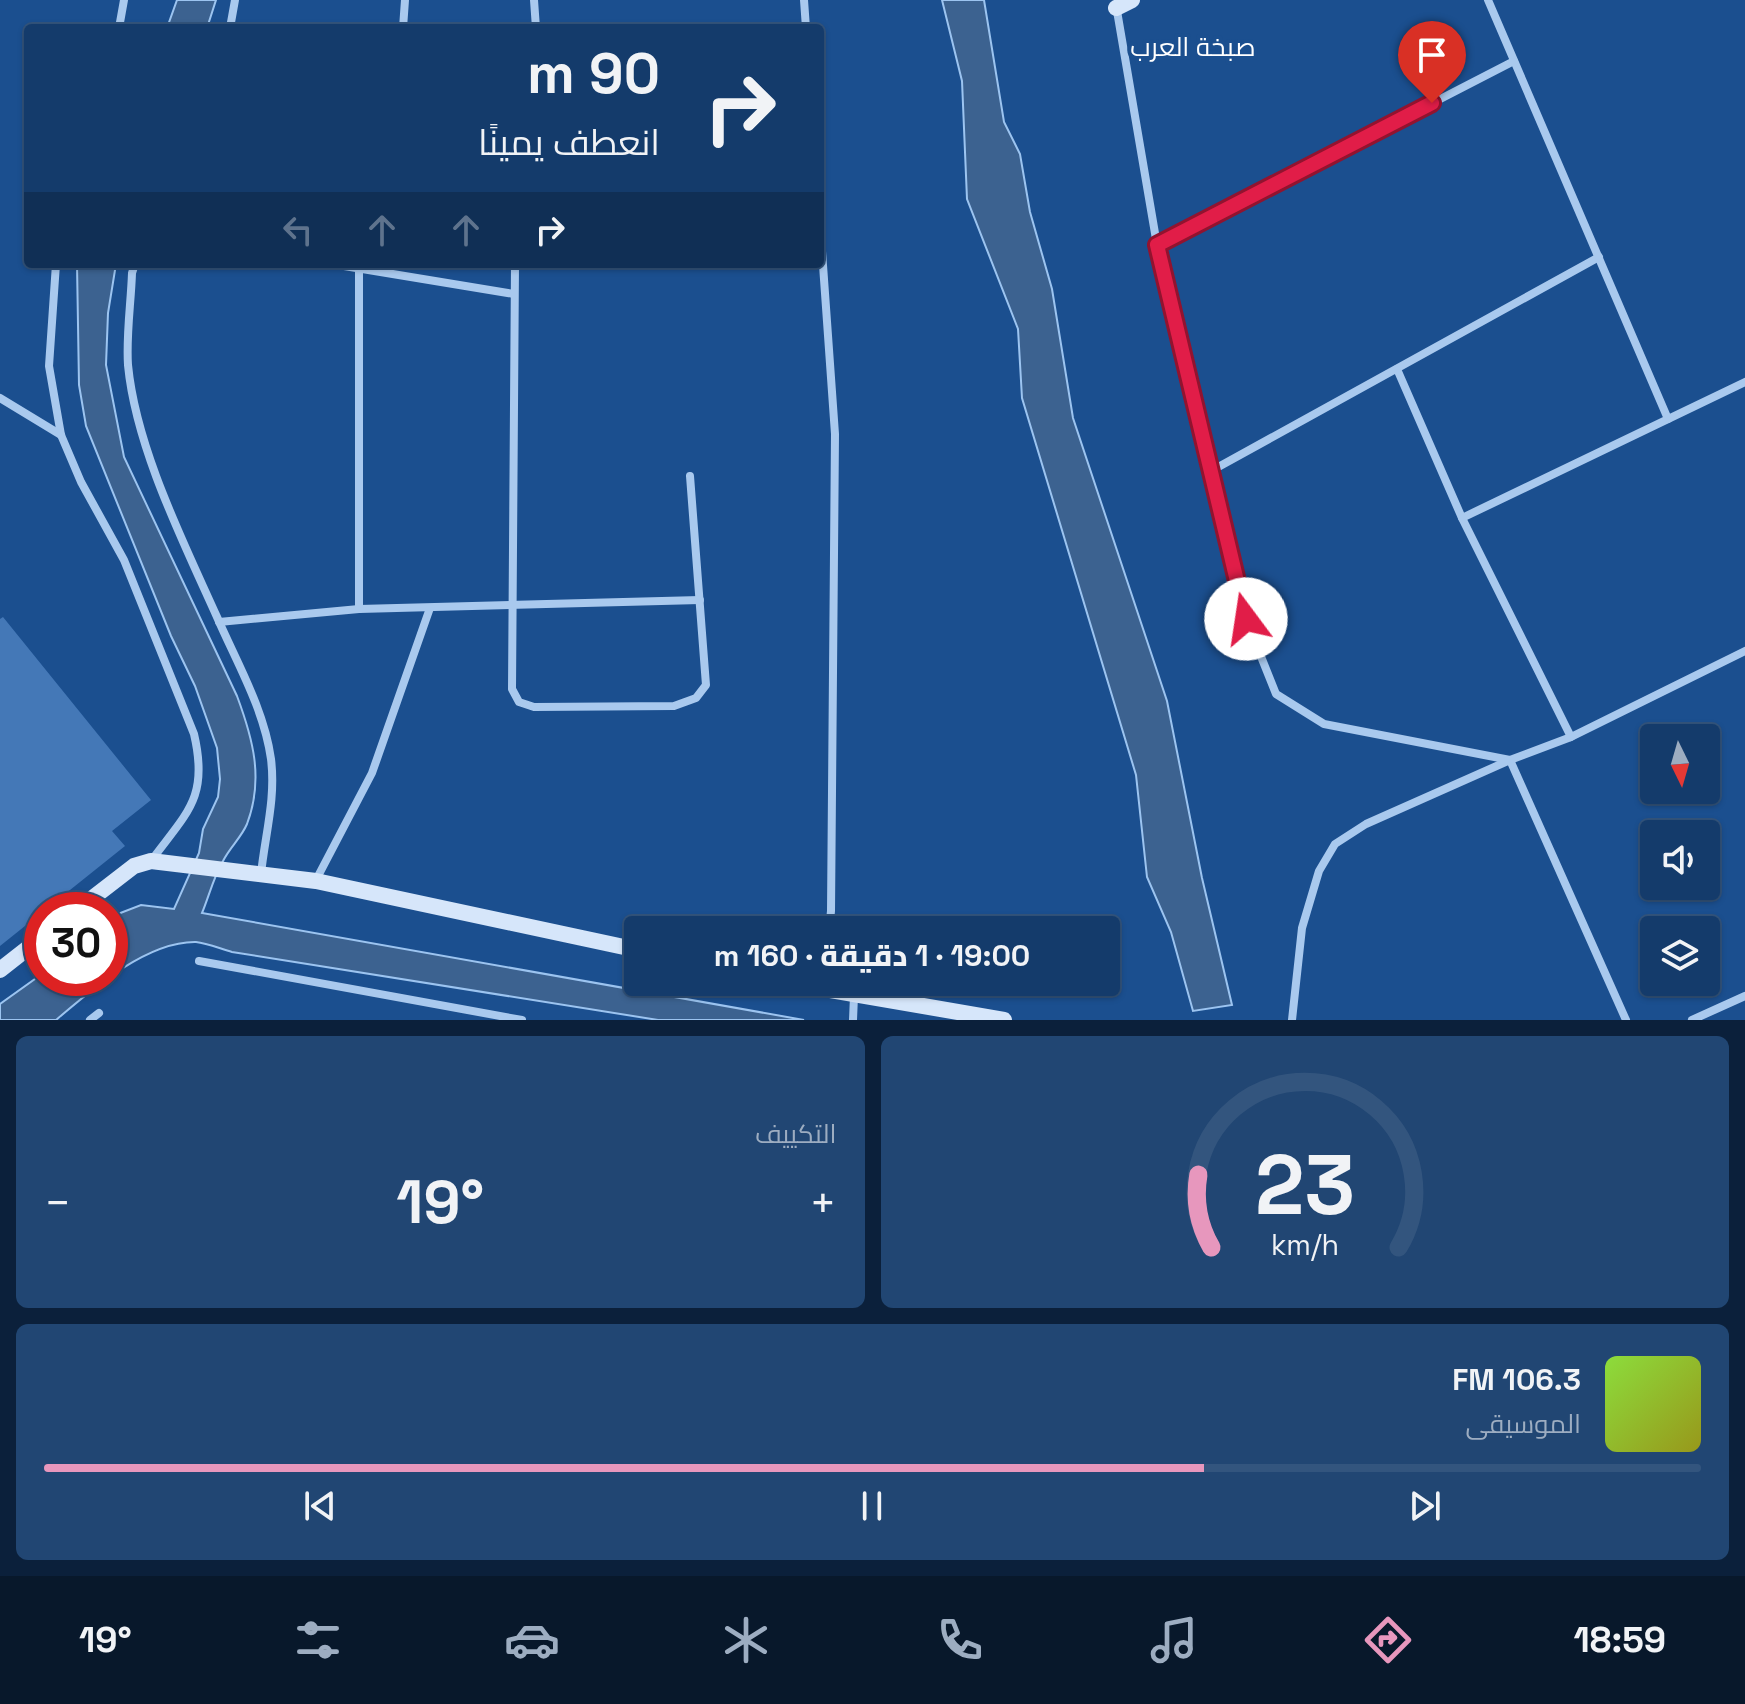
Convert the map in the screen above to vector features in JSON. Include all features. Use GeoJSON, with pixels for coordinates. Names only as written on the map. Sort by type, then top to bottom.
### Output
{"type":"FeatureCollection","features":[{"type":"Feature","properties":{"kind":"street"},"geometry":{"type":"LineString","coordinates":[[120,24],[124,0]]}},
{"type":"Feature","properties":{"kind":"street"},"geometry":{"type":"LineString","coordinates":[[231,24],[235,0]]}},
{"type":"Feature","properties":{"kind":"street"},"geometry":{"type":"LineString","coordinates":[[403,24],[405,0]]}},
{"type":"Feature","properties":{"kind":"street"},"geometry":{"type":"LineString","coordinates":[[534,0],[536,24]]}},
{"type":"Feature","properties":{"kind":"street"},"geometry":{"type":"LineString","coordinates":[[804,0],[806,24]]}},
{"type":"Feature","properties":{"kind":"street"},"geometry":{"type":"LineString","coordinates":[[1132,0],[1116,4],[1157,245],[1246,619],[1276,694],[1324,724],[1510,760]]}},
{"type":"Feature","properties":{"kind":"street"},"geometry":{"type":"LineString","coordinates":[[1488,0],[1668,419]]}},
{"type":"Feature","properties":{"kind":"street"},"geometry":{"type":"LineString","coordinates":[[1157,245],[1514,61]]}},
{"type":"Feature","properties":{"kind":"street"},"geometry":{"type":"LineString","coordinates":[[1211,471],[1599,257]]}},
{"type":"Feature","properties":{"kind":"street"},"geometry":{"type":"LineString","coordinates":[[56,268],[49,366],[61,435],[81,482],[124,560],[194,734],[199,754],[193,806],[151,861]]}},
{"type":"Feature","properties":{"kind":"street"},"geometry":{"type":"LineString","coordinates":[[134,268],[128,364],[139,417],[158,479],[264,724],[271,760],[273,802],[261,874]]}},
{"type":"Feature","properties":{"kind":"street"},"geometry":{"type":"LineString","coordinates":[[354,268],[514,294]]}},
{"type":"Feature","properties":{"kind":"street"},"geometry":{"type":"LineString","coordinates":[[515,268],[512,689],[519,702],[534,707],[674,706],[696,698],[706,685],[690,476]]}},
{"type":"Feature","properties":{"kind":"street"},"geometry":{"type":"LineString","coordinates":[[823,268],[835,434],[830,916]]}},
{"type":"Feature","properties":{"kind":"street"},"geometry":{"type":"LineString","coordinates":[[359,269],[359,609]]}},
{"type":"Feature","properties":{"kind":"street"},"geometry":{"type":"LineString","coordinates":[[1397,369],[1462,518],[1571,737]]}},
{"type":"Feature","properties":{"kind":"street"},"geometry":{"type":"LineString","coordinates":[[1462,518],[1745,382]]}},
{"type":"Feature","properties":{"kind":"street"},"geometry":{"type":"LineString","coordinates":[[0,398],[61,435]]}},
{"type":"Feature","properties":{"kind":"street"},"geometry":{"type":"LineString","coordinates":[[219,622],[359,609],[700,600]]}},
{"type":"Feature","properties":{"kind":"street"},"geometry":{"type":"LineString","coordinates":[[316,881],[372,773],[430,608]]}},
{"type":"Feature","properties":{"kind":"street"},"geometry":{"type":"LineString","coordinates":[[1292,1020],[1302,928],[1319,871],[1335,844],[1366,824],[1510,760],[1571,737],[1745,651]]}},
{"type":"Feature","properties":{"kind":"street"},"geometry":{"type":"LineString","coordinates":[[1510,760],[1626,1020]]}},
{"type":"Feature","properties":{"kind":"street"},"geometry":{"type":"LineString","coordinates":[[100,892],[134,866],[151,861],[316,881],[624,947]]}},
{"type":"Feature","properties":{"kind":"street"},"geometry":{"type":"LineString","coordinates":[[0,970],[24,951]]}},
{"type":"Feature","properties":{"kind":"street"},"geometry":{"type":"LineString","coordinates":[[199,961],[522,1020]]}},
{"type":"Feature","properties":{"kind":"street"},"geometry":{"type":"LineString","coordinates":[[842,996],[854,1002],[1004,1020]]}},
{"type":"Feature","properties":{"kind":"street"},"geometry":{"type":"LineString","coordinates":[[1692,1020],[1745,996]]}},
{"type":"Feature","properties":{"kind":"street"},"geometry":{"type":"LineString","coordinates":[[853,1020],[854,1002]]}},
{"type":"Feature","properties":{"kind":"street"},"geometry":{"type":"LineString","coordinates":[[90,1020],[99,1013]]}},
{"type":"Feature","properties":{"kind":"water"},"geometry":{"type":"Polygon","coordinates":[[[177,0],[216,0],[208,24],[168,24],[177,0]]]}},
{"type":"Feature","properties":{"kind":"water"},"geometry":{"type":"Polygon","coordinates":[[[942,0],[984,0],[1004,122],[1020,154],[1030,212],[1052,289],[1073,418],[1167,701],[1202,878],[1232,1005],[1193,1011],[1171,932],[1147,877],[1136,775],[1022,398],[1018,329],[967,199],[962,81],[942,0]]]}},
{"type":"Feature","properties":{"kind":"water"},"geometry":{"type":"Polygon","coordinates":[[[77,268],[115,268],[108,313],[106,365],[124,457],[237,696],[252,744],[255,791],[247,824],[220,867],[202,913],[624,988],[624,996],[669,996],[804,1020],[658,1020],[232,952],[196,942],[158,950],[128,965],[128,910],[141,905],[174,909],[199,853],[203,829],[218,797],[220,779],[217,748],[195,686],[171,636],[86,426],[79,385],[77,268]]]}},
{"type":"Feature","properties":{"kind":"water"},"geometry":{"type":"Polygon","coordinates":[[[24,987],[24,996],[85,996],[56,1020],[0,1020],[0,1004],[24,987]]]}},
{"type":"Feature","properties":{"kind":"building"},"geometry":{"type":"Polygon","coordinates":[[[3,617],[151,800],[112,831],[125,846],[68,892],[24,892],[24,927],[0,946],[0,619],[3,617]]]}},
{"type":"Feature","properties":{"kind":"district","name":"صبخة العرب"},"geometry":{"type":"Point","coordinates":[1193,47]}},
{"type":"Feature","properties":{"kind":"route"},"geometry":{"type":"LineString","coordinates":[[1246,619],[1157,245],[1432,103]]}}]}
